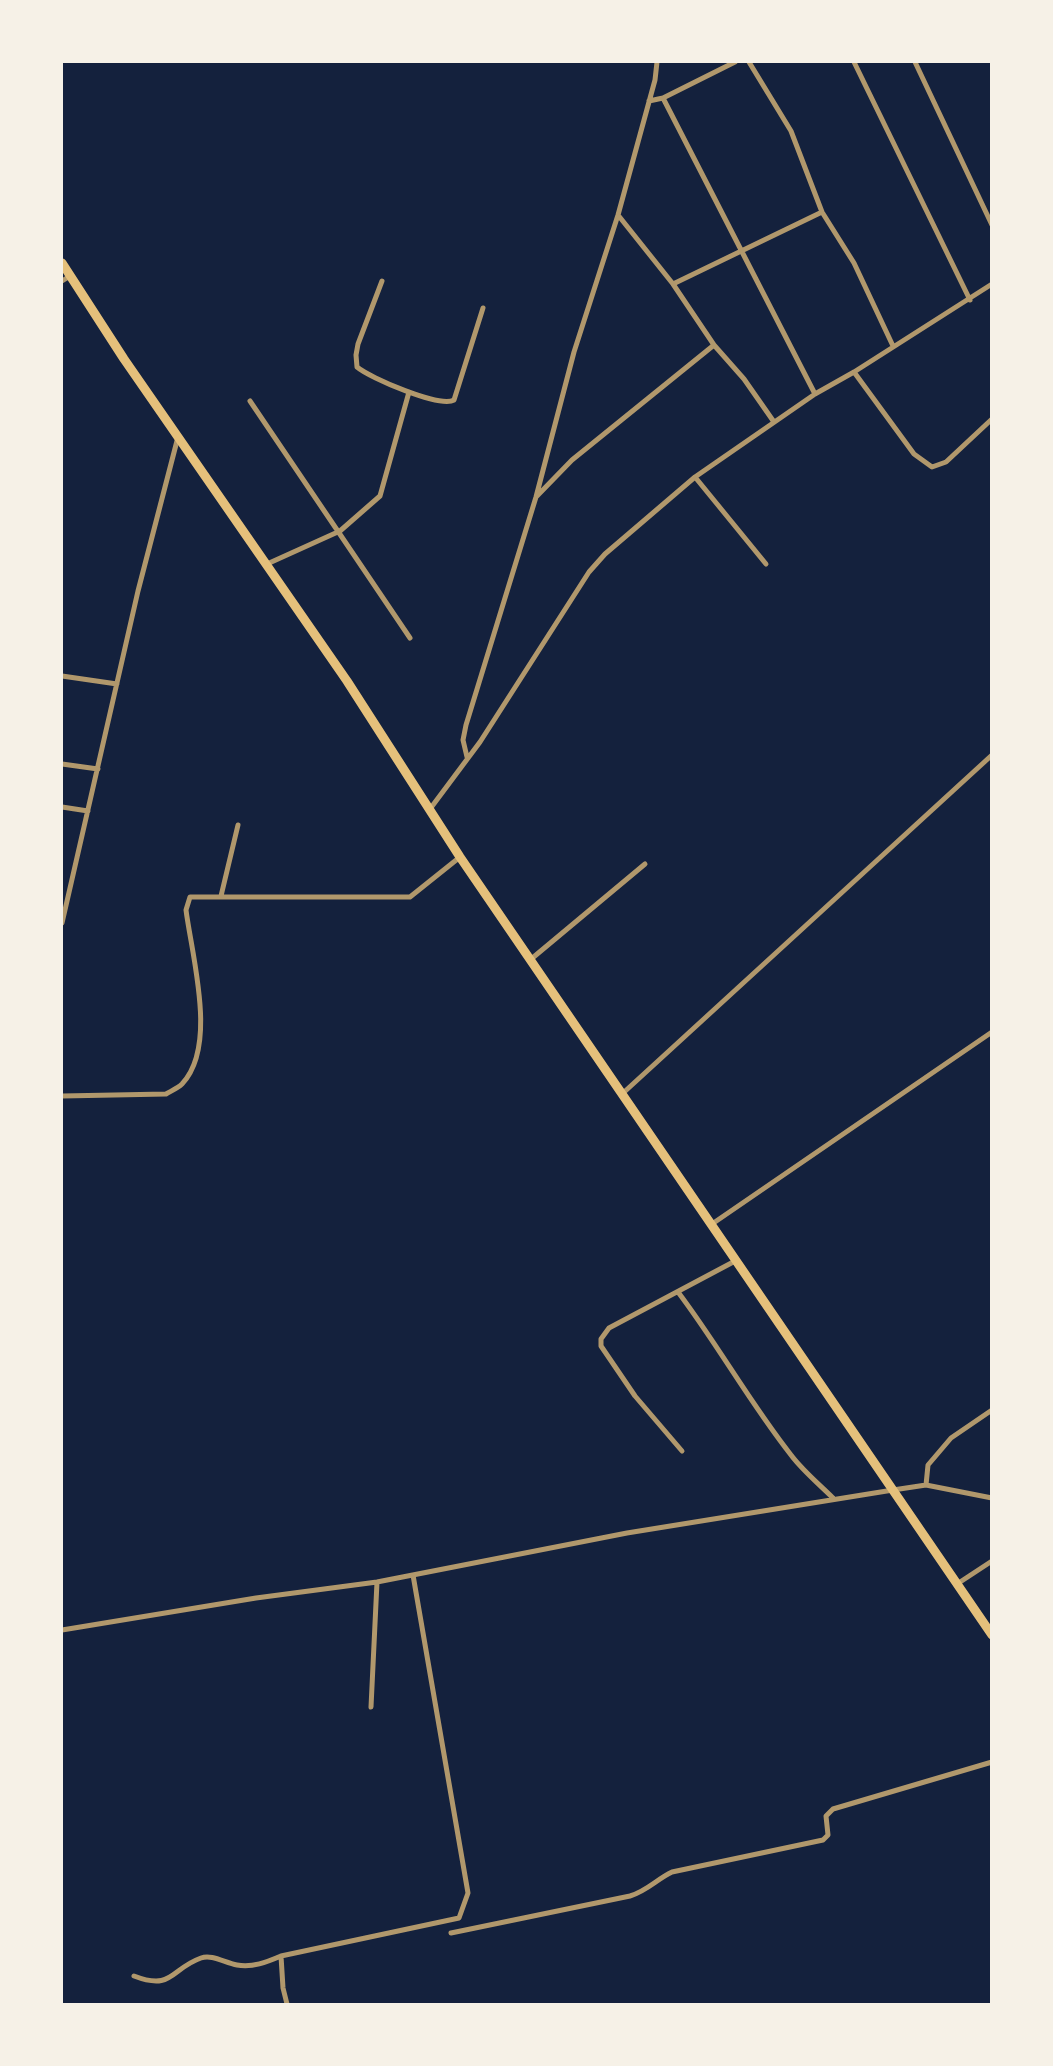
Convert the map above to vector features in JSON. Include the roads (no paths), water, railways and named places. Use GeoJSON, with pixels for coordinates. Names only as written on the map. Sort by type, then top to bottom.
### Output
{"type":"FeatureCollection","features":[{"type":"Feature","properties":{"kind":"highway"},"geometry":{"type":"LineString","coordinates":[[62,263],[66,279],[267,564],[430,808],[460,857],[992,1635]]}},
{"type":"Feature","properties":{"kind":"street"},"geometry":{"type":"LineString","coordinates":[[467,757],[463,741],[466,725],[536,497],[574,352],[618,216],[649,101],[657,62]]}},
{"type":"Feature","properties":{"kind":"street"},"geometry":{"type":"LineString","coordinates":[[649,101],[663,98],[735,62]]}},
{"type":"Feature","properties":{"kind":"street"},"geometry":{"type":"LineString","coordinates":[[749,62],[791,131],[822,212],[854,263],[893,346]]}},
{"type":"Feature","properties":{"kind":"street"},"geometry":{"type":"LineString","coordinates":[[854,62],[970,300]]}},
{"type":"Feature","properties":{"kind":"street"},"geometry":{"type":"LineString","coordinates":[[915,62],[992,225]]}},
{"type":"Feature","properties":{"kind":"street"},"geometry":{"type":"LineString","coordinates":[[663,98],[815,394]]}},
{"type":"Feature","properties":{"kind":"street"},"geometry":{"type":"LineString","coordinates":[[673,284],[742,248],[822,212]]}},
{"type":"Feature","properties":{"kind":"street"},"geometry":{"type":"LineString","coordinates":[[618,216],[673,284],[714,345],[744,379],[774,422]]}},
{"type":"Feature","properties":{"kind":"street"},"geometry":{"type":"LineString","coordinates":[[382,281],[361,336],[356,362],[363,371],[409,392],[444,402],[454,400],[483,308]]}},
{"type":"Feature","properties":{"kind":"street"},"geometry":{"type":"LineString","coordinates":[[430,808],[512,692],[589,572],[611,548],[695,477],[774,422],[992,284]]}},
{"type":"Feature","properties":{"kind":"street"},"geometry":{"type":"LineString","coordinates":[[536,497],[581,453],[714,345]]}},
{"type":"Feature","properties":{"kind":"street"},"geometry":{"type":"LineString","coordinates":[[854,372],[914,454],[932,467],[946,462],[992,419]]}},
{"type":"Feature","properties":{"kind":"street"},"geometry":{"type":"LineString","coordinates":[[267,564],[340,531],[380,496],[409,392]]}},
{"type":"Feature","properties":{"kind":"street"},"geometry":{"type":"LineString","coordinates":[[250,401],[340,531],[410,638]]}},
{"type":"Feature","properties":{"kind":"street"},"geometry":{"type":"LineString","coordinates":[[62,922],[117,684],[178,437]]}},
{"type":"Feature","properties":{"kind":"street"},"geometry":{"type":"LineString","coordinates":[[695,477],[766,564]]}},
{"type":"Feature","properties":{"kind":"street"},"geometry":{"type":"LineString","coordinates":[[62,676],[117,684]]}},
{"type":"Feature","properties":{"kind":"street"},"geometry":{"type":"LineString","coordinates":[[622,1094],[992,755]]}},
{"type":"Feature","properties":{"kind":"street"},"geometry":{"type":"LineString","coordinates":[[62,764],[98,768]]}},
{"type":"Feature","properties":{"kind":"street"},"geometry":{"type":"LineString","coordinates":[[62,807],[88,811]]}},
{"type":"Feature","properties":{"kind":"street"},"geometry":{"type":"LineString","coordinates":[[221,896],[238,825]]}},
{"type":"Feature","properties":{"kind":"street"},"geometry":{"type":"LineString","coordinates":[[62,1096],[166,1094],[181,1085],[192,1068],[201,1041],[200,1011],[186,910],[187,902],[197,895],[306,899],[410,897],[460,857]]}},
{"type":"Feature","properties":{"kind":"street"},"geometry":{"type":"LineString","coordinates":[[530,960],[645,864]]}},
{"type":"Feature","properties":{"kind":"street"},"geometry":{"type":"LineString","coordinates":[[712,1224],[992,1032]]}},
{"type":"Feature","properties":{"kind":"street"},"geometry":{"type":"LineString","coordinates":[[682,1451],[635,1396],[601,1346],[601,1339],[609,1328],[736,1260]]}},
{"type":"Feature","properties":{"kind":"street"},"geometry":{"type":"LineString","coordinates":[[678,1292],[708,1332],[737,1382],[792,1457],[833,1498]]}},
{"type":"Feature","properties":{"kind":"street"},"geometry":{"type":"LineString","coordinates":[[926,1485],[928,1465],[951,1437],[992,1410]]}},
{"type":"Feature","properties":{"kind":"street"},"geometry":{"type":"LineString","coordinates":[[62,1630],[256,1598],[377,1582],[627,1533],[833,1498],[926,1485],[992,1498]]}},
{"type":"Feature","properties":{"kind":"street"},"geometry":{"type":"LineString","coordinates":[[957,1584],[992,1561]]}},
{"type":"Feature","properties":{"kind":"street"},"geometry":{"type":"LineString","coordinates":[[134,1976],[152,1983],[167,1980],[202,1958],[215,1958],[238,1965],[260,1965],[281,1956],[459,1918],[468,1893],[413,1575]]}},
{"type":"Feature","properties":{"kind":"street"},"geometry":{"type":"LineString","coordinates":[[371,1707],[377,1582]]}},
{"type":"Feature","properties":{"kind":"street"},"geometry":{"type":"LineString","coordinates":[[451,1933],[630,1896],[647,1890],[659,1878],[672,1872],[823,1840],[828,1835],[826,1816],[833,1809],[992,1762]]}},
{"type":"Feature","properties":{"kind":"street"},"geometry":{"type":"LineString","coordinates":[[281,1956],[283,1988],[287,2004]]}}]}
